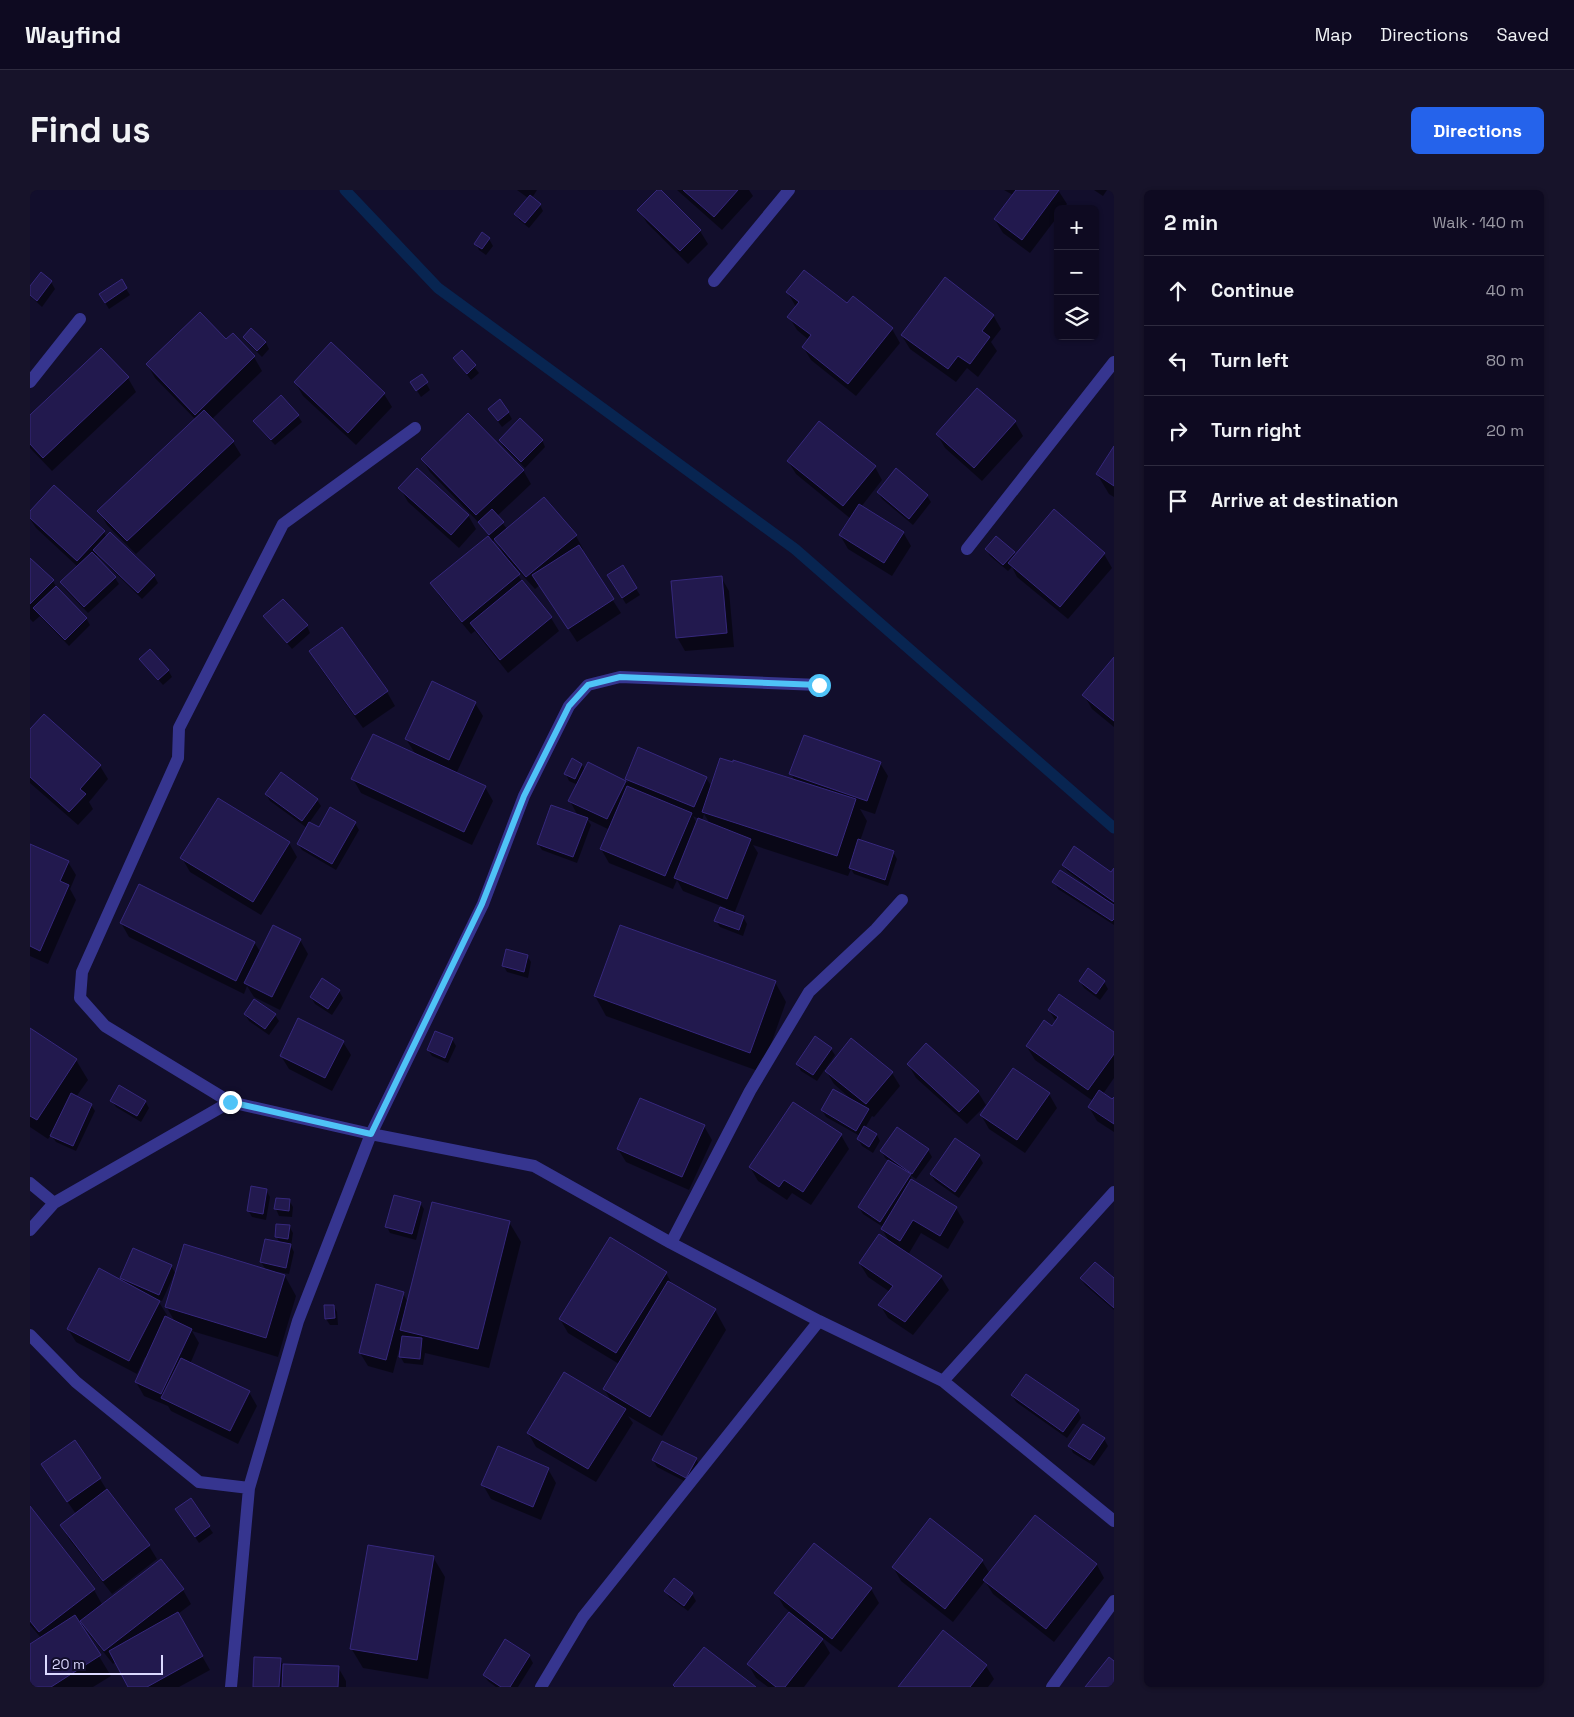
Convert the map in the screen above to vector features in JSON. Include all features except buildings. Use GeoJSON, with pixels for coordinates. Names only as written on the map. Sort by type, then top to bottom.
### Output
{"type":"FeatureCollection","features":[{"type":"Feature","properties":{"kind":"street"},"geometry":{"type":"LineString","coordinates":[[714,281],[789,190]]}},
{"type":"Feature","properties":{"kind":"street"},"geometry":{"type":"LineString","coordinates":[[30,382],[80,319]]}},
{"type":"Feature","properties":{"kind":"street"},"geometry":{"type":"LineString","coordinates":[[967,549],[1114,362]]}},
{"type":"Feature","properties":{"kind":"street"},"geometry":{"type":"LineString","coordinates":[[415,428],[283,524],[179,728],[178,758],[82,972],[80,998],[105,1026],[230,1102],[371,1134],[534,1166],[671,1243],[819,1322],[943,1382],[1114,1521]]}},
{"type":"Feature","properties":{"kind":"street"},"geometry":{"type":"LineString","coordinates":[[231,1687],[249,1488],[298,1321],[371,1134],[482,904],[524,796],[569,706],[588,685],[620,677],[819,685]]}},
{"type":"Feature","properties":{"kind":"street"},"geometry":{"type":"LineString","coordinates":[[671,1243],[750,1091],[809,992],[876,928],[902,900]]}},
{"type":"Feature","properties":{"kind":"street"},"geometry":{"type":"LineString","coordinates":[[30,1230],[54,1203],[230,1102]]}},
{"type":"Feature","properties":{"kind":"street"},"geometry":{"type":"LineString","coordinates":[[30,1183],[54,1203]]}},
{"type":"Feature","properties":{"kind":"street"},"geometry":{"type":"LineString","coordinates":[[943,1382],[1114,1192]]}},
{"type":"Feature","properties":{"kind":"street"},"geometry":{"type":"LineString","coordinates":[[542,1687],[583,1617],[819,1322]]}},
{"type":"Feature","properties":{"kind":"street"},"geometry":{"type":"LineString","coordinates":[[30,1335],[76,1382],[199,1482],[249,1488]]}},
{"type":"Feature","properties":{"kind":"street"},"geometry":{"type":"LineString","coordinates":[[1052,1687],[1114,1601]]}},
{"type":"Feature","properties":{"kind":"waterway"},"geometry":{"type":"LineString","coordinates":[[345,190],[438,288],[795,549],[1114,828]]}},
{"type":"Feature","properties":{"kind":"route"},"geometry":{"type":"LineString","coordinates":[[230,1102],[371,1134],[482,904],[524,796],[569,706],[588,685],[620,677],[819,685]]}}]}
